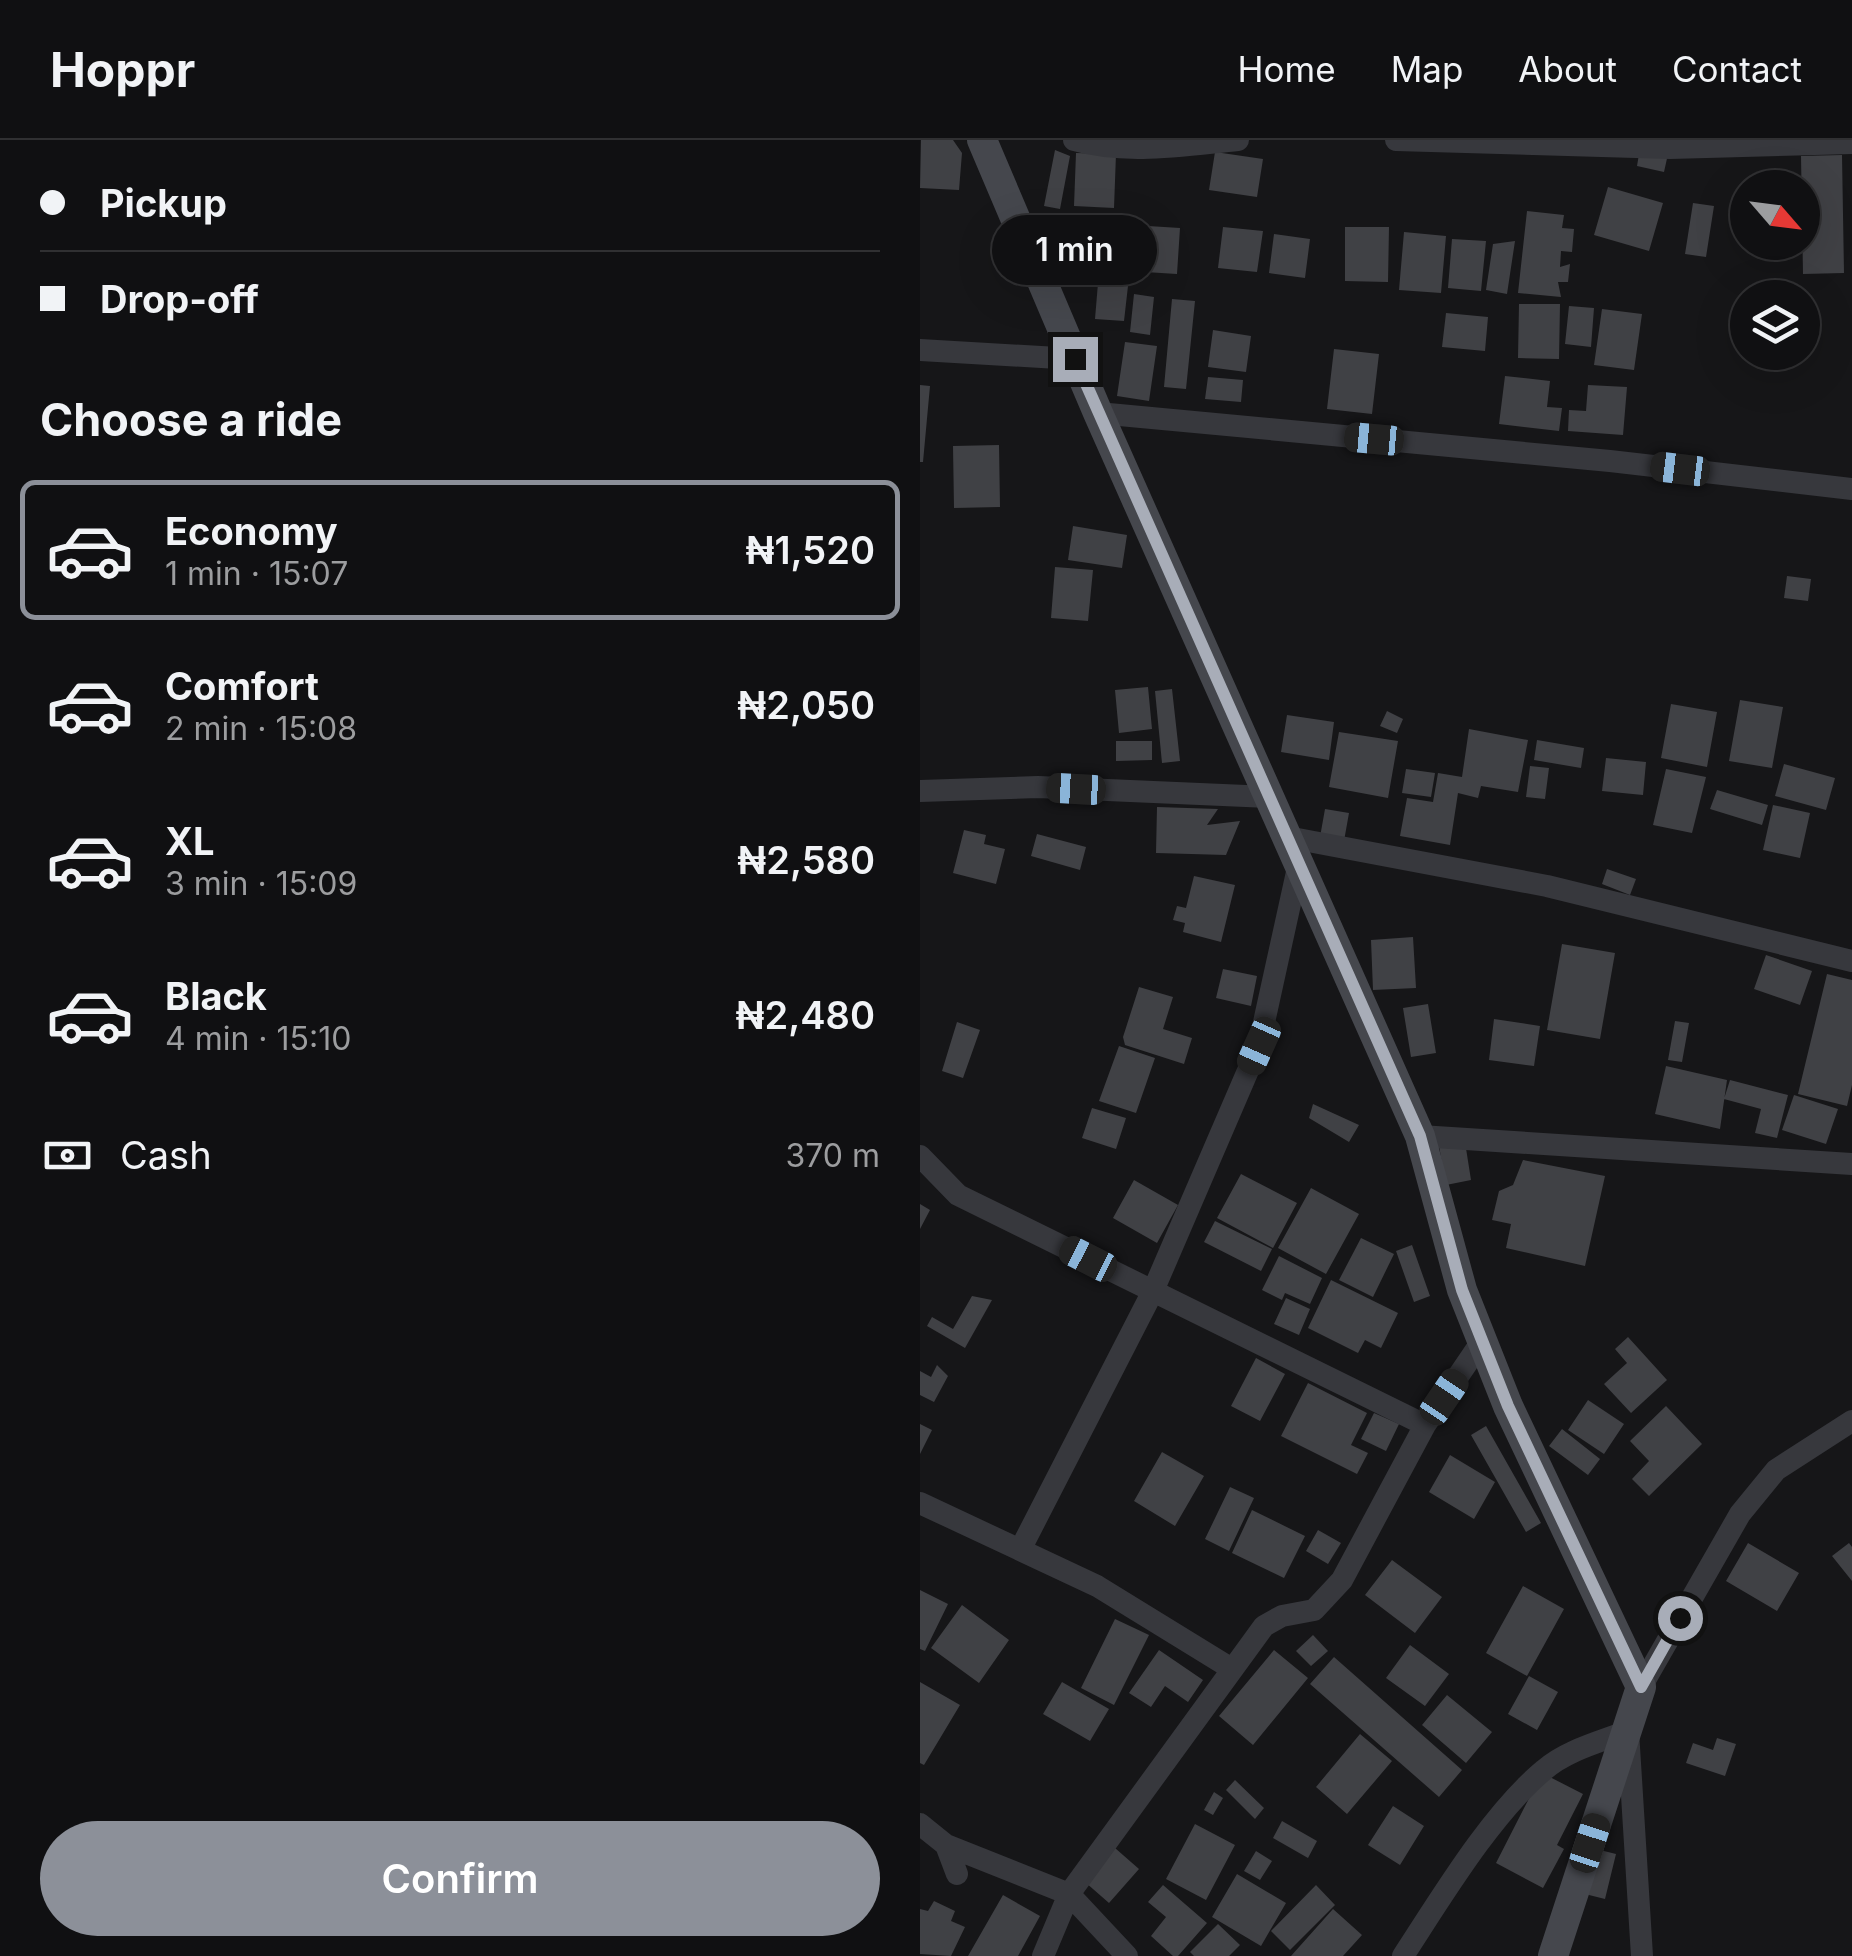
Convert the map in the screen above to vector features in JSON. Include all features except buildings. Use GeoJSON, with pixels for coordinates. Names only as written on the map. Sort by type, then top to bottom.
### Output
{"type":"FeatureCollection","features":[{"type":"Feature","properties":{"kind":"street"},"geometry":{"type":"LineString","coordinates":[[982,140],[1098,413],[1420,1136],[1462,1290],[1508,1406],[1641,1687]]}},
{"type":"Feature","properties":{"kind":"street"},"geometry":{"type":"LineString","coordinates":[[1074,140],[1154,148],[1238,140]]}},
{"type":"Feature","properties":{"kind":"street"},"geometry":{"type":"LineString","coordinates":[[1396,140],[1670,148],[1852,144]]}},
{"type":"Feature","properties":{"kind":"street"},"geometry":{"type":"LineString","coordinates":[[920,350],[1075,359]]}},
{"type":"Feature","properties":{"kind":"street"},"geometry":{"type":"LineString","coordinates":[[1098,413],[1610,460],[1852,489]]}},
{"type":"Feature","properties":{"kind":"street"},"geometry":{"type":"LineString","coordinates":[[920,791],[1038,787],[1269,797]]}},
{"type":"Feature","properties":{"kind":"street"},"geometry":{"type":"LineString","coordinates":[[1293,850],[1547,886],[1852,960]]}},
{"type":"Feature","properties":{"kind":"street"},"geometry":{"type":"LineString","coordinates":[[1020,1550],[1153,1291],[1259,1046],[1293,850]]}},
{"type":"Feature","properties":{"kind":"street"},"geometry":{"type":"LineString","coordinates":[[1420,1136],[1852,1164]]}},
{"type":"Feature","properties":{"kind":"street"},"geometry":{"type":"LineString","coordinates":[[920,1158],[958,1195],[1425,1425]]}},
{"type":"Feature","properties":{"kind":"street"},"geometry":{"type":"LineString","coordinates":[[1042,1956],[1069,1894],[1264,1626],[1282,1616],[1314,1610],[1342,1580],[1425,1425],[1482,1341]]}},
{"type":"Feature","properties":{"kind":"street"},"geometry":{"type":"LineString","coordinates":[[1553,1956],[1641,1687],[1740,1514],[1776,1470],[1852,1421]]}},
{"type":"Feature","properties":{"kind":"street"},"geometry":{"type":"LineString","coordinates":[[920,1504],[1097,1586],[1232,1669]]}},
{"type":"Feature","properties":{"kind":"street"},"geometry":{"type":"LineString","coordinates":[[1403,1956],[1451,1880],[1516,1798],[1544,1770],[1562,1758],[1628,1731]]}},
{"type":"Feature","properties":{"kind":"street"},"geometry":{"type":"LineString","coordinates":[[1628,1731],[1642,1956]]}},
{"type":"Feature","properties":{"kind":"street"},"geometry":{"type":"LineString","coordinates":[[920,1824],[946,1845],[1069,1894],[1127,1956]]}},
{"type":"Feature","properties":{"kind":"street"},"geometry":{"type":"LineString","coordinates":[[946,1845],[957,1874]]}},
{"type":"Feature","properties":{"kind":"route"},"geometry":{"type":"LineString","coordinates":[[1075,359],[1420,1136],[1462,1290],[1508,1406],[1641,1687],[1680,1618]]}}]}
